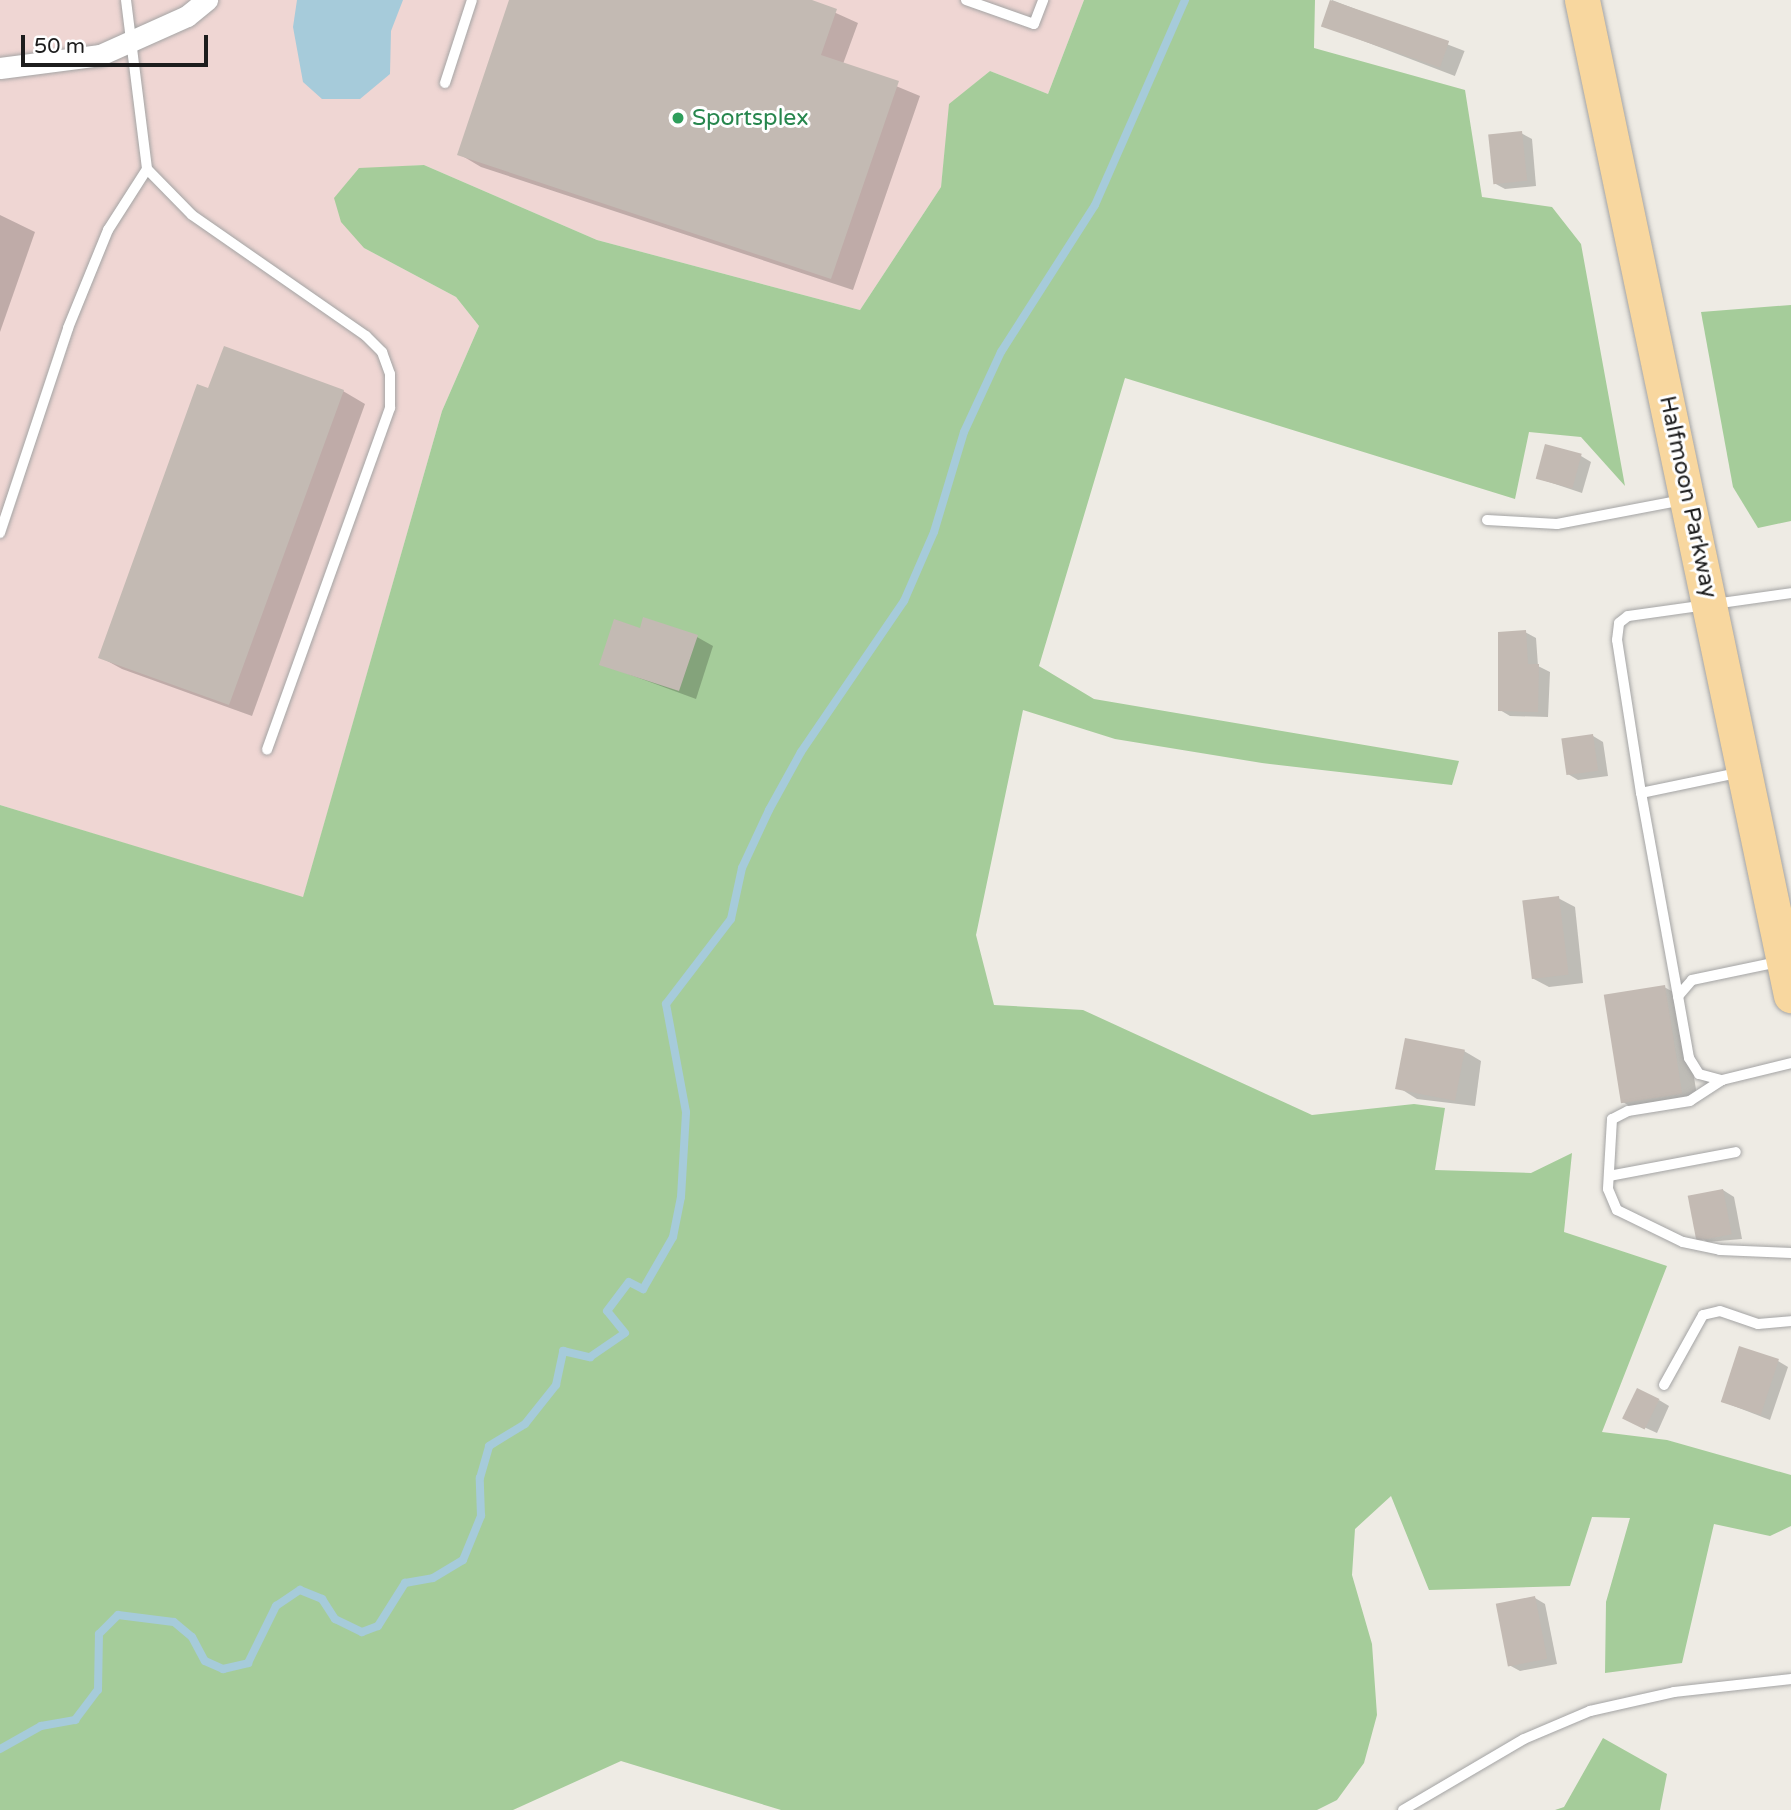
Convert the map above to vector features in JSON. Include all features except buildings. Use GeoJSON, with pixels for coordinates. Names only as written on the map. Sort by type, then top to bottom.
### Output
{"type":"FeatureCollection","features":[{"type":"Feature","properties":{"kind":"main road","name":"Halfmoon Parkway"},"geometry":{"type":"LineString","coordinates":[[1582,0],[1689,499],[1791,995]]}},
{"type":"Feature","properties":{"kind":"street"},"geometry":{"type":"LineString","coordinates":[[0,68],[100,55],[187,16],[207,0]]}},
{"type":"Feature","properties":{"kind":"lane"},"geometry":{"type":"LineString","coordinates":[[126,0],[146,169],[192,215],[366,336],[382,352],[390,374],[390,408],[267,749]]}},
{"type":"Feature","properties":{"kind":"lane"},"geometry":{"type":"LineString","coordinates":[[445,83],[472,0]]}},
{"type":"Feature","properties":{"kind":"lane"},"geometry":{"type":"LineString","coordinates":[[966,0],[1034,24],[1042,0]]}},
{"type":"Feature","properties":{"kind":"lane"},"geometry":{"type":"LineString","coordinates":[[0,533],[68,328],[108,230],[146,169]]}},
{"type":"Feature","properties":{"kind":"lane"},"geometry":{"type":"LineString","coordinates":[[1487,520],[1557,524],[1689,499]]}},
{"type":"Feature","properties":{"kind":"lane"},"geometry":{"type":"LineString","coordinates":[[1722,1080],[1699,1074],[1689,1058],[1617,640],[1619,623],[1628,616],[1791,593]]}},
{"type":"Feature","properties":{"kind":"lane"},"geometry":{"type":"LineString","coordinates":[[1642,793],[1745,772]]}},
{"type":"Feature","properties":{"kind":"lane"},"geometry":{"type":"LineString","coordinates":[[1678,996],[1692,980],[1784,960]]}},
{"type":"Feature","properties":{"kind":"lane"},"geometry":{"type":"LineString","coordinates":[[1791,1063],[1722,1080],[1690,1101],[1628,1111],[1612,1119],[1608,1189],[1617,1210],[1683,1242],[1720,1250],[1791,1253]]}},
{"type":"Feature","properties":{"kind":"lane"},"geometry":{"type":"LineString","coordinates":[[1609,1176],[1737,1152]]}},
{"type":"Feature","properties":{"kind":"lane"},"geometry":{"type":"LineString","coordinates":[[1664,1385],[1703,1315],[1720,1311],[1758,1324],[1791,1321]]}},
{"type":"Feature","properties":{"kind":"lane"},"geometry":{"type":"LineString","coordinates":[[1404,1810],[1524,1738],[1590,1711],[1674,1692],[1791,1679]]}},
{"type":"Feature","properties":{"kind":"shaded area"},"geometry":{"type":"Polygon","coordinates":[[[0,0],[1084,0],[1048,94],[990,71],[950,104],[941,187],[860,310],[597,240],[424,165],[358,169],[335,198],[364,248],[456,297],[479,326],[442,411],[303,898],[0,805],[0,0]]]}},
{"type":"Feature","properties":{"kind":"green space"},"geometry":{"type":"Polygon","coordinates":[[[1084,0],[1315,0],[1314,48],[1465,90],[1482,197],[1552,207],[1581,244],[1625,486],[1581,437],[1529,432],[1515,499],[1125,378],[1039,666],[1094,699],[1459,761],[1452,785],[1262,763],[1115,739],[1023,710],[976,935],[994,1005],[1083,1010],[1312,1115],[1414,1104],[1445,1108],[1435,1170],[1531,1173],[1572,1153],[1564,1232],[1667,1266],[1602,1432],[1667,1440],[1791,1475],[1791,1526],[1770,1536],[1714,1524],[1682,1663],[1605,1673],[1606,1602],[1630,1518],[1592,1517],[1570,1586],[1429,1590],[1391,1496],[1355,1529],[1352,1575],[1372,1644],[1377,1715],[1364,1763],[1337,1800],[1317,1810],[781,1810],[621,1761],[513,1810],[0,1810],[0,805],[303,897],[442,411],[479,326],[456,297],[364,248],[341,222],[334,198],[359,168],[424,165],[597,240],[860,310],[941,187],[949,104],[990,71],[1048,94],[1084,0]]]}},
{"type":"Feature","properties":{"kind":"green space"},"geometry":{"type":"Polygon","coordinates":[[[1791,305],[1791,521],[1758,528],[1733,487],[1701,312],[1791,305]]]}},
{"type":"Feature","properties":{"kind":"green space"},"geometry":{"type":"Polygon","coordinates":[[[1603,1738],[1667,1774],[1660,1810],[1555,1810],[1564,1807],[1603,1738]]]}},
{"type":"Feature","properties":{"kind":"water"},"geometry":{"type":"Polygon","coordinates":[[[297,0],[403,0],[391,31],[390,74],[360,99],[322,99],[303,82],[293,27],[297,0]]]}},
{"type":"Feature","properties":{"kind":"waterway"},"geometry":{"type":"LineString","coordinates":[[0,1749],[41,1726],[75,1720],[98,1690],[99,1634],[118,1615],[174,1622],[192,1637],[205,1661],[223,1669],[248,1663],[276,1606],[300,1590],[322,1599],[335,1619],[362,1632],[378,1626],[405,1583],[433,1578],[463,1560],[481,1516],[480,1478],[489,1446],[525,1424],[556,1385],[563,1351],[590,1357],[625,1333],[607,1311],[629,1282],[643,1289],[673,1237],[681,1197],[686,1112],[666,1004],[731,919],[742,868],[769,810],[801,752],[904,601],[934,532],[964,432],[1001,352],[1095,205],[1185,0]]}},
{"type":"Feature","properties":{"kind":"place","name":"Sportsplex"},"geometry":{"type":"Point","coordinates":[678,118]}}]}
